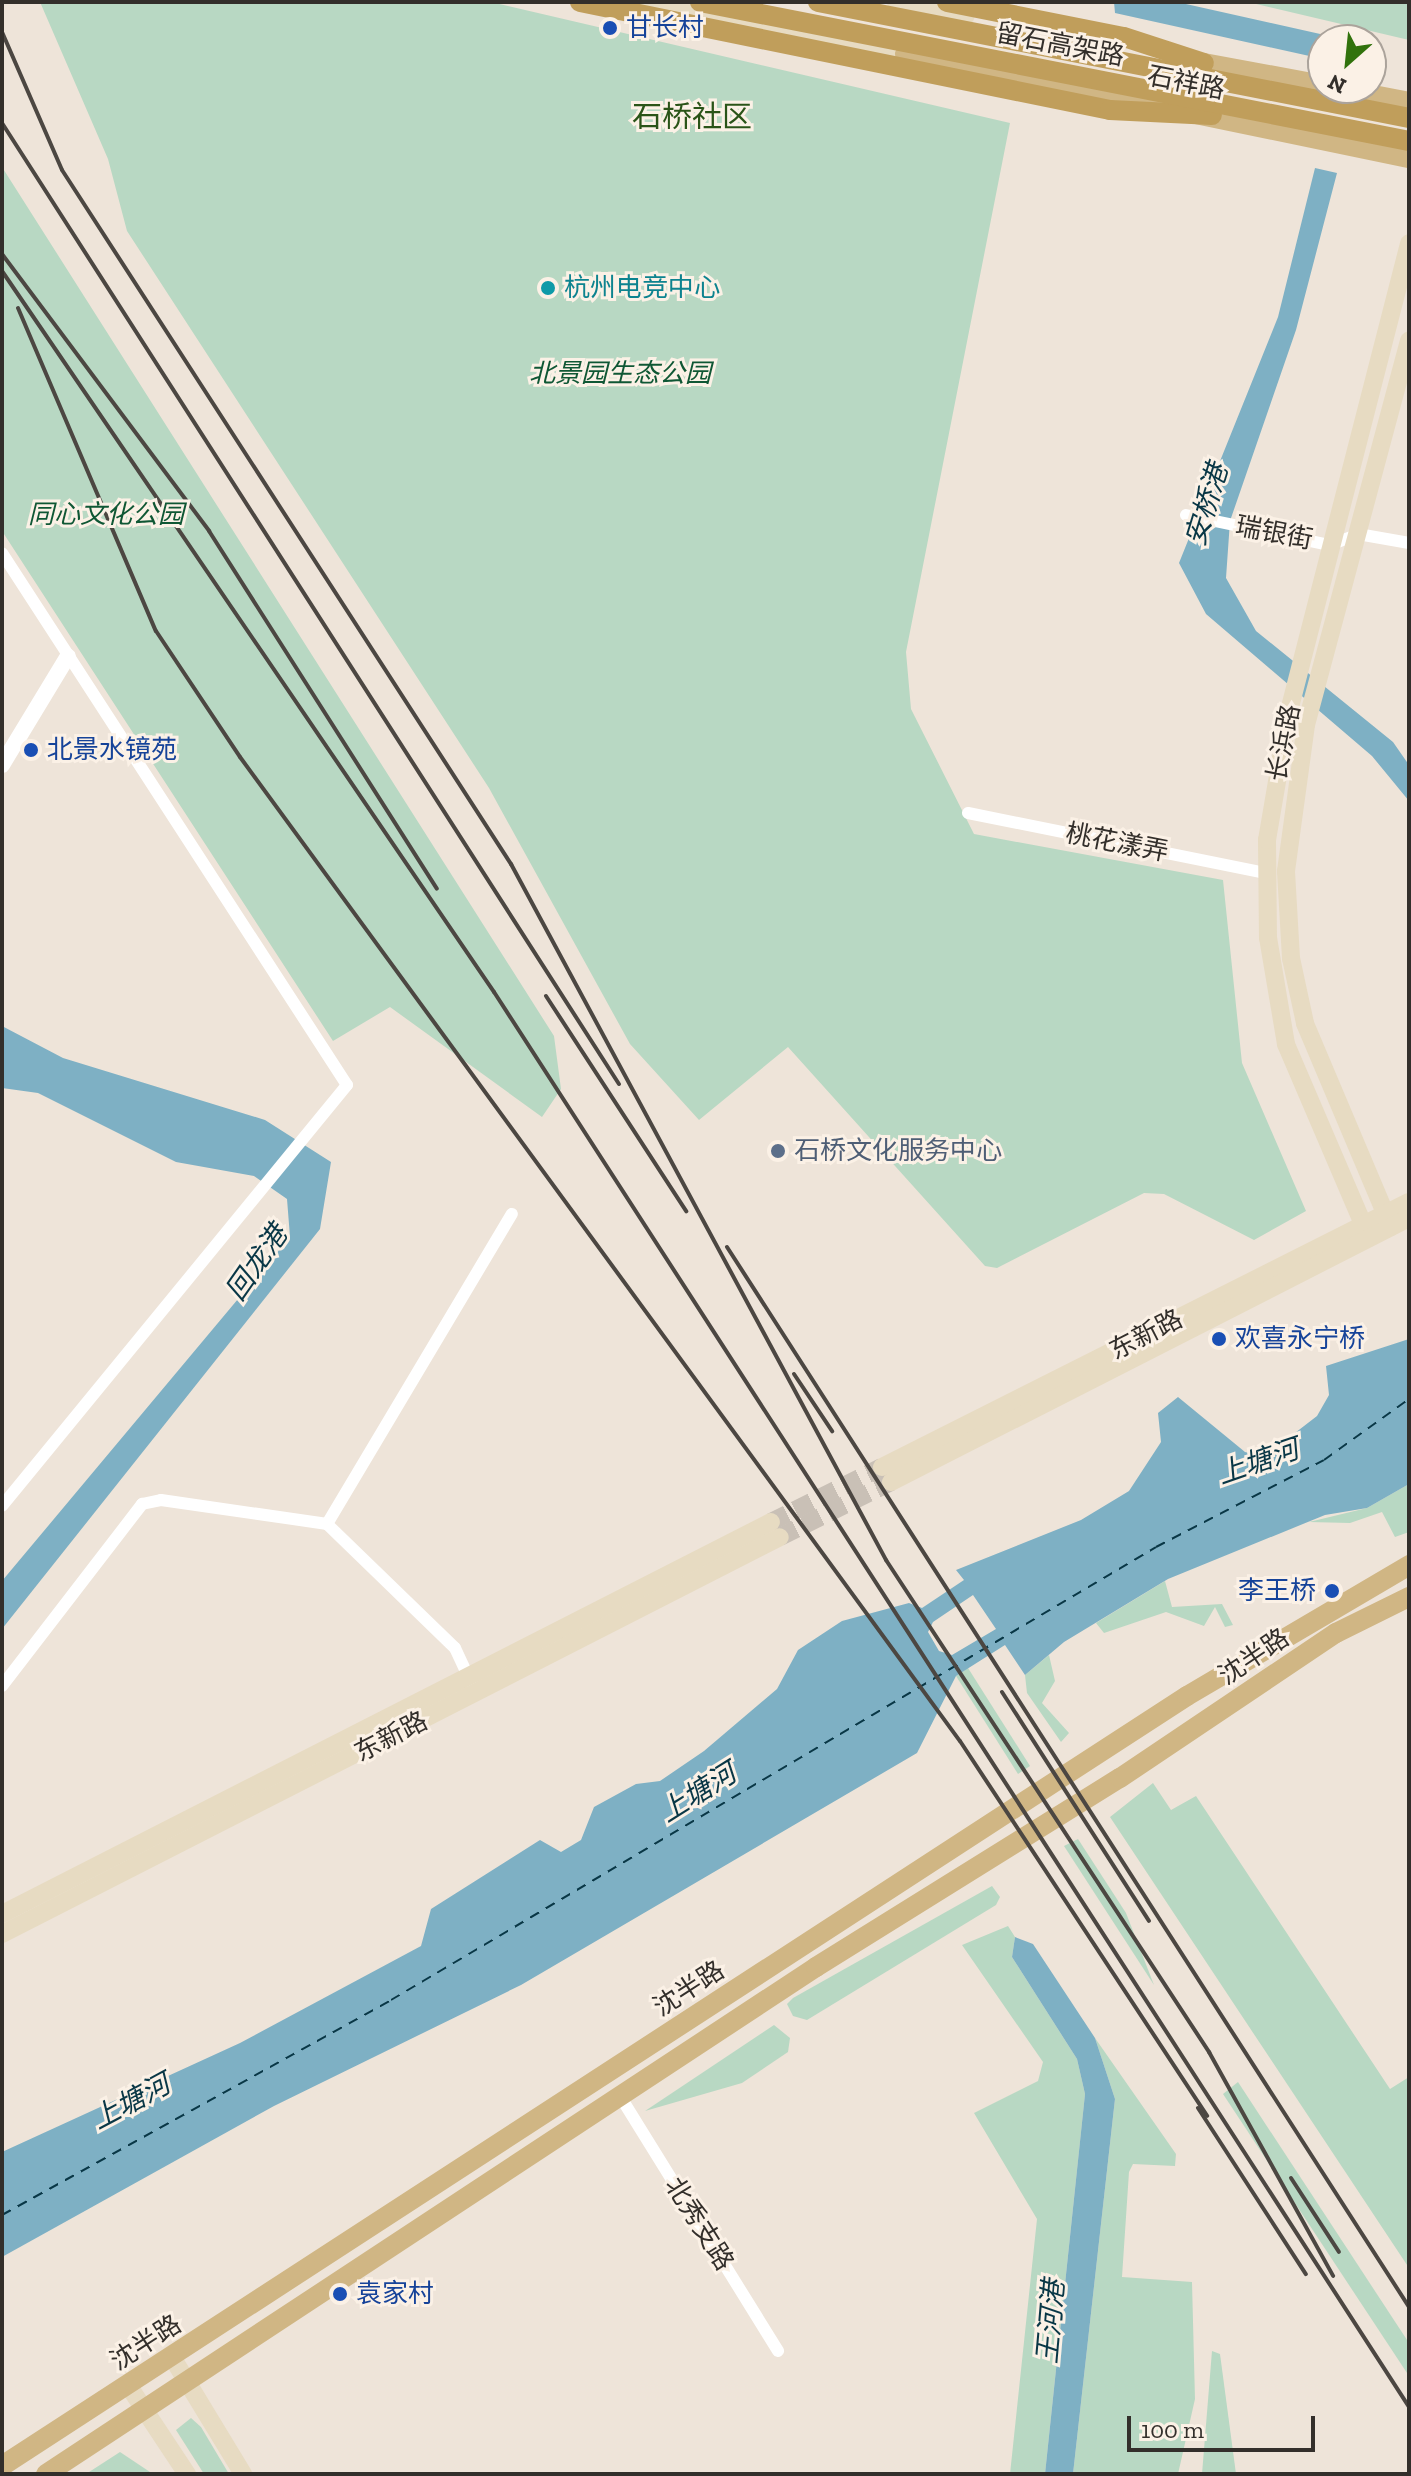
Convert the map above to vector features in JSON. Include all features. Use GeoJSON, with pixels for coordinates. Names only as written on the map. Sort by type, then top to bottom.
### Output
{"type":"FeatureCollection","features":[{"type":"Feature","properties":{"kind":"highway"},"geometry":{"type":"LineString","coordinates":[[580,2],[1110,110],[1212,115]]}},
{"type":"Feature","properties":{"kind":"highway","name":"留石高架路"},"geometry":{"type":"LineString","coordinates":[[700,2],[1409,141]]}},
{"type":"Feature","properties":{"kind":"highway","name":"留石高架路"},"geometry":{"type":"LineString","coordinates":[[818,2],[1409,118]]}},
{"type":"Feature","properties":{"kind":"highway"},"geometry":{"type":"LineString","coordinates":[[947,2],[1124,37],[1204,63]]}},
{"type":"Feature","properties":{"kind":"main road"},"geometry":{"type":"LineString","coordinates":[[644,2],[905,54]]}},
{"type":"Feature","properties":{"kind":"main road"},"geometry":{"type":"LineString","coordinates":[[896,2],[1204,63]]}},
{"type":"Feature","properties":{"kind":"main road","name":"石祥路"},"geometry":{"type":"LineString","coordinates":[[905,54],[1409,158]]}},
{"type":"Feature","properties":{"kind":"main road","name":"石祥路"},"geometry":{"type":"LineString","coordinates":[[1204,63],[1307,82]]}},
{"type":"Feature","properties":{"kind":"main road"},"geometry":{"type":"LineString","coordinates":[[1387,98],[1409,102]]}},
{"type":"Feature","properties":{"kind":"main road","name":"长浜路"},"geometry":{"type":"LineString","coordinates":[[1366,1232],[1286,1044],[1266,873],[1283,739],[1409,243]]}},
{"type":"Feature","properties":{"kind":"main road","name":"长浜路"},"geometry":{"type":"LineString","coordinates":[[1388,1220],[1327,1090],[1291,958],[1288,836],[1303,742],[1409,341]]}},
{"type":"Feature","properties":{"kind":"main road","name":"东新路"},"geometry":{"type":"LineString","coordinates":[[887,1475],[1366,1232],[1388,1220],[1409,1202]]}},
{"type":"Feature","properties":{"kind":"main road","name":"东新路"},"geometry":{"type":"LineString","coordinates":[[1388,1220],[1409,1218]]}},
{"type":"Feature","properties":{"kind":"main road","name":"东新路"},"geometry":{"type":"LineString","coordinates":[[2,1934],[472,1685],[776,1530]]}},
{"type":"Feature","properties":{"kind":"main road","name":"沈半路"},"geometry":{"type":"LineString","coordinates":[[2,2466],[1187,1696],[1409,1565]]}},
{"type":"Feature","properties":{"kind":"main road","name":"沈半路"},"geometry":{"type":"LineString","coordinates":[[46,2474],[145,2409],[188,2385],[620,2096],[1336,1633],[1409,1597]]}},
{"type":"Feature","properties":{"kind":"main road","name":"东新路"},"geometry":{"type":"LineString","coordinates":[[2,1914],[472,1685]]}},
{"type":"Feature","properties":{"kind":"main road"},"geometry":{"type":"LineString","coordinates":[[172,2357],[243,2474]]}},
{"type":"Feature","properties":{"kind":"main road"},"geometry":{"type":"LineString","coordinates":[[128,2385],[187,2474]]}},
{"type":"Feature","properties":{"kind":"street","name":"瑞银街"},"geometry":{"type":"LineString","coordinates":[[1186,515],[1330,545],[1358,534]]}},
{"type":"Feature","properties":{"kind":"street"},"geometry":{"type":"LineString","coordinates":[[1358,534],[1409,543]]}},
{"type":"Feature","properties":{"kind":"street"},"geometry":{"type":"LineString","coordinates":[[2,553],[347,1085],[255,1193],[2,1506]]}},
{"type":"Feature","properties":{"kind":"street"},"geometry":{"type":"LineString","coordinates":[[2,765],[68,656]]}},
{"type":"Feature","properties":{"kind":"street","name":"桃花漾弄"},"geometry":{"type":"LineString","coordinates":[[968,813],[1266,873]]}},
{"type":"Feature","properties":{"kind":"street"},"geometry":{"type":"LineString","coordinates":[[327,1524],[512,1214]]}},
{"type":"Feature","properties":{"kind":"street"},"geometry":{"type":"LineString","coordinates":[[2,1686],[142,1504],[161,1500],[327,1524],[455,1648],[472,1685]]}},
{"type":"Feature","properties":{"kind":"street","name":"北秀支路"},"geometry":{"type":"LineString","coordinates":[[620,2096],[778,2351]]}},
{"type":"Feature","properties":{"kind":"green space","name":"北景园生态公园"},"geometry":{"type":"Polygon","coordinates":[[[40,2],[491,2],[1010,123],[906,652],[911,709],[974,834],[1223,880],[1242,1063],[1306,1211],[1254,1240],[1164,1194],[1144,1193],[997,1268],[985,1266],[788,1047],[699,1120],[630,1044],[489,788],[127,231],[108,159],[40,2]]]}},
{"type":"Feature","properties":{"kind":"green space"},"geometry":{"type":"Polygon","coordinates":[[[1253,2],[1409,2],[1409,40],[1387,35],[1387,24],[1341,24],[1253,2]]]}},
{"type":"Feature","properties":{"kind":"green space","name":"同心文化公园"},"geometry":{"type":"Polygon","coordinates":[[[2,167],[554,1036],[561,1089],[542,1117],[390,1007],[333,1041],[2,531],[2,167]]]}},
{"type":"Feature","properties":{"kind":"green space"},"geometry":{"type":"Polygon","coordinates":[[[1409,1484],[1409,1532],[1395,1537],[1382,1512],[1350,1523],[1309,1522],[1367,1508],[1409,1484]]]}},
{"type":"Feature","properties":{"kind":"green space"},"geometry":{"type":"Polygon","coordinates":[[[1165,1581],[1172,1607],[1222,1604],[1233,1625],[1225,1627],[1215,1607],[1204,1626],[1166,1612],[1104,1633],[1096,1623],[1165,1581]]]}},
{"type":"Feature","properties":{"kind":"green space"},"geometry":{"type":"Polygon","coordinates":[[[1049,1655],[1055,1681],[1042,1703],[1069,1733],[1061,1742],[1027,1693],[1025,1675],[1049,1655]]]}},
{"type":"Feature","properties":{"kind":"green space"},"geometry":{"type":"Polygon","coordinates":[[[968,1668],[1030,1766],[1018,1774],[956,1676],[968,1668]]]}},
{"type":"Feature","properties":{"kind":"green space"},"geometry":{"type":"Polygon","coordinates":[[[1153,1783],[1171,1810],[1196,1796],[1390,2089],[1409,2077],[1409,2268],[1110,1817],[1153,1783]]]}},
{"type":"Feature","properties":{"kind":"green space"},"geometry":{"type":"Polygon","coordinates":[[[1078,1839],[1126,1913],[1154,1985],[1064,1846],[1078,1839]]]}},
{"type":"Feature","properties":{"kind":"green space"},"geometry":{"type":"Polygon","coordinates":[[[992,1886],[1000,1897],[996,1905],[807,2020],[793,2016],[787,2004],[793,1998],[992,1886]]]}},
{"type":"Feature","properties":{"kind":"green space"},"geometry":{"type":"Polygon","coordinates":[[[1008,1926],[1015,1937],[1012,1957],[1077,2059],[1085,2094],[1045,2474],[1010,2474],[1037,2219],[974,2113],[1038,2081],[1043,2062],[962,1945],[1008,1926]]]}},
{"type":"Feature","properties":{"kind":"green space"},"geometry":{"type":"Polygon","coordinates":[[[774,2025],[790,2038],[788,2052],[742,2083],[645,2111],[774,2025]]]}},
{"type":"Feature","properties":{"kind":"green space"},"geometry":{"type":"Polygon","coordinates":[[[1095,2038],[1176,2154],[1175,2166],[1133,2164],[1129,2172],[1122,2277],[1192,2282],[1195,2399],[1178,2474],[1073,2474],[1115,2099],[1095,2038]]]}},
{"type":"Feature","properties":{"kind":"green space"},"geometry":{"type":"Polygon","coordinates":[[[1238,2082],[1409,2343],[1409,2376],[1223,2094],[1238,2082]]]}},
{"type":"Feature","properties":{"kind":"green space"},"geometry":{"type":"Polygon","coordinates":[[[1212,2351],[1220,2354],[1236,2474],[1202,2474],[1212,2351]]]}},
{"type":"Feature","properties":{"kind":"green space"},"geometry":{"type":"Polygon","coordinates":[[[191,2418],[201,2427],[229,2474],[204,2474],[176,2430],[191,2418]]]}},
{"type":"Feature","properties":{"kind":"green space"},"geometry":{"type":"Polygon","coordinates":[[[120,2452],[150,2472],[86,2474],[120,2452]]]}},
{"type":"Feature","properties":{"kind":"water"},"geometry":{"type":"Polygon","coordinates":[[[1114,2],[1177,2],[1307,31],[1307,55],[1115,13],[1114,2]]]}},
{"type":"Feature","properties":{"kind":"water","name":"安桥港"},"geometry":{"type":"Polygon","coordinates":[[[1315,168],[1337,173],[1296,330],[1230,521],[1226,578],[1256,631],[1393,742],[1409,765],[1409,801],[1372,756],[1206,614],[1179,563],[1278,317],[1315,168]]]}},
{"type":"Feature","properties":{"kind":"water"},"geometry":{"type":"Polygon","coordinates":[[[2,1026],[63,1058],[265,1120],[331,1162],[320,1229],[2,1629],[2,1581],[290,1237],[287,1199],[254,1176],[176,1162],[38,1093],[2,1088],[2,1026]]]}},
{"type":"Feature","properties":{"kind":"water","name":"上塘河"},"geometry":{"type":"Polygon","coordinates":[[[1409,1339],[1409,1484],[1367,1508],[1325,1515],[1168,1579],[1064,1642],[1025,1675],[1005,1645],[956,1676],[917,1753],[521,1985],[274,2106],[2,2257],[2,2152],[240,2043],[421,1946],[431,1909],[540,1840],[561,1852],[581,1840],[594,1807],[636,1784],[660,1781],[704,1751],[777,1689],[798,1650],[842,1621],[909,1603],[922,1608],[964,1580],[956,1570],[1081,1520],[1129,1491],[1161,1442],[1158,1413],[1178,1397],[1245,1452],[1264,1457],[1317,1416],[1329,1395],[1326,1366],[1409,1339]],[[973,1595],[933,1622],[928,1632],[939,1651],[952,1655],[996,1629],[973,1595]]]}},
{"type":"Feature","properties":{"kind":"water"},"geometry":{"type":"Polygon","coordinates":[[[1015,1937],[1033,1944],[1095,2038],[1115,2099],[1073,2474],[1045,2474],[1085,2094],[1077,2059],[1012,1957],[1015,1937]]]}},
{"type":"Feature","properties":{"kind":"ferry route"},"geometry":{"type":"LineString","coordinates":[[2,2215],[391,2000],[1156,1547],[1324,1460],[1409,1399]]}},
{"type":"Feature","properties":{"kind":"tunnel"},"geometry":{"type":"LineString","coordinates":[[771,1522],[882,1467]]}},
{"type":"Feature","properties":{"kind":"tunnel"},"geometry":{"type":"LineString","coordinates":[[780,1537],[891,1482]]}},
{"type":"Feature","properties":{"kind":"railway"},"geometry":{"type":"LineString","coordinates":[[2,32],[62,170],[511,864],[886,1560],[1209,2052],[1333,2276]]}},
{"type":"Feature","properties":{"kind":"railway"},"geometry":{"type":"LineString","coordinates":[[2,123],[619,1084]]}},
{"type":"Feature","properties":{"kind":"railway"},"geometry":{"type":"LineString","coordinates":[[2,254],[209,531],[437,889]]}},
{"type":"Feature","properties":{"kind":"railway"},"geometry":{"type":"LineString","coordinates":[[2,271],[494,992],[1409,2407]]}},
{"type":"Feature","properties":{"kind":"railway"},"geometry":{"type":"LineString","coordinates":[[18,308],[156,631],[240,757],[960,1741],[1207,2116]]}},
{"type":"Feature","properties":{"kind":"railway"},"geometry":{"type":"LineString","coordinates":[[546,996],[686,1211]]}},
{"type":"Feature","properties":{"kind":"railway"},"geometry":{"type":"LineString","coordinates":[[727,1247],[1409,2307]]}},
{"type":"Feature","properties":{"kind":"railway"},"geometry":{"type":"LineString","coordinates":[[794,1374],[832,1431]]}},
{"type":"Feature","properties":{"kind":"railway"},"geometry":{"type":"LineString","coordinates":[[1002,1692],[1149,1921]]}},
{"type":"Feature","properties":{"kind":"railway"},"geometry":{"type":"LineString","coordinates":[[1198,2108],[1306,2274]]}},
{"type":"Feature","properties":{"kind":"railway"},"geometry":{"type":"LineString","coordinates":[[1291,2178],[1339,2252]]}},
{"type":"Feature","properties":{"kind":"place","name":"甘长村"},"geometry":{"type":"Point","coordinates":[610,28]}},
{"type":"Feature","properties":{"kind":"place","name":"杭州电竞中心"},"geometry":{"type":"Point","coordinates":[548,288]}},
{"type":"Feature","properties":{"kind":"place","name":"北景水镜苑"},"geometry":{"type":"Point","coordinates":[31,750]}},
{"type":"Feature","properties":{"kind":"place","name":"石桥文化服务中心"},"geometry":{"type":"Point","coordinates":[778,1151]}},
{"type":"Feature","properties":{"kind":"place","name":"欢喜永宁桥"},"geometry":{"type":"Point","coordinates":[1219,1339]}},
{"type":"Feature","properties":{"kind":"place","name":"李王桥"},"geometry":{"type":"Point","coordinates":[1332,1591]}},
{"type":"Feature","properties":{"kind":"place","name":"袁家村"},"geometry":{"type":"Point","coordinates":[340,2294]}},
{"type":"Feature","properties":{"kind":"district","name":"石桥社区"},"geometry":{"type":"Point","coordinates":[692,117]}},
{"type":"Feature","properties":{"kind":"water label","name":"回龙港"},"geometry":{"type":"Point","coordinates":[257,1263]}},
{"type":"Feature","properties":{"kind":"water label","name":"王河港"},"geometry":{"type":"Point","coordinates":[1051,2322]}}]}
